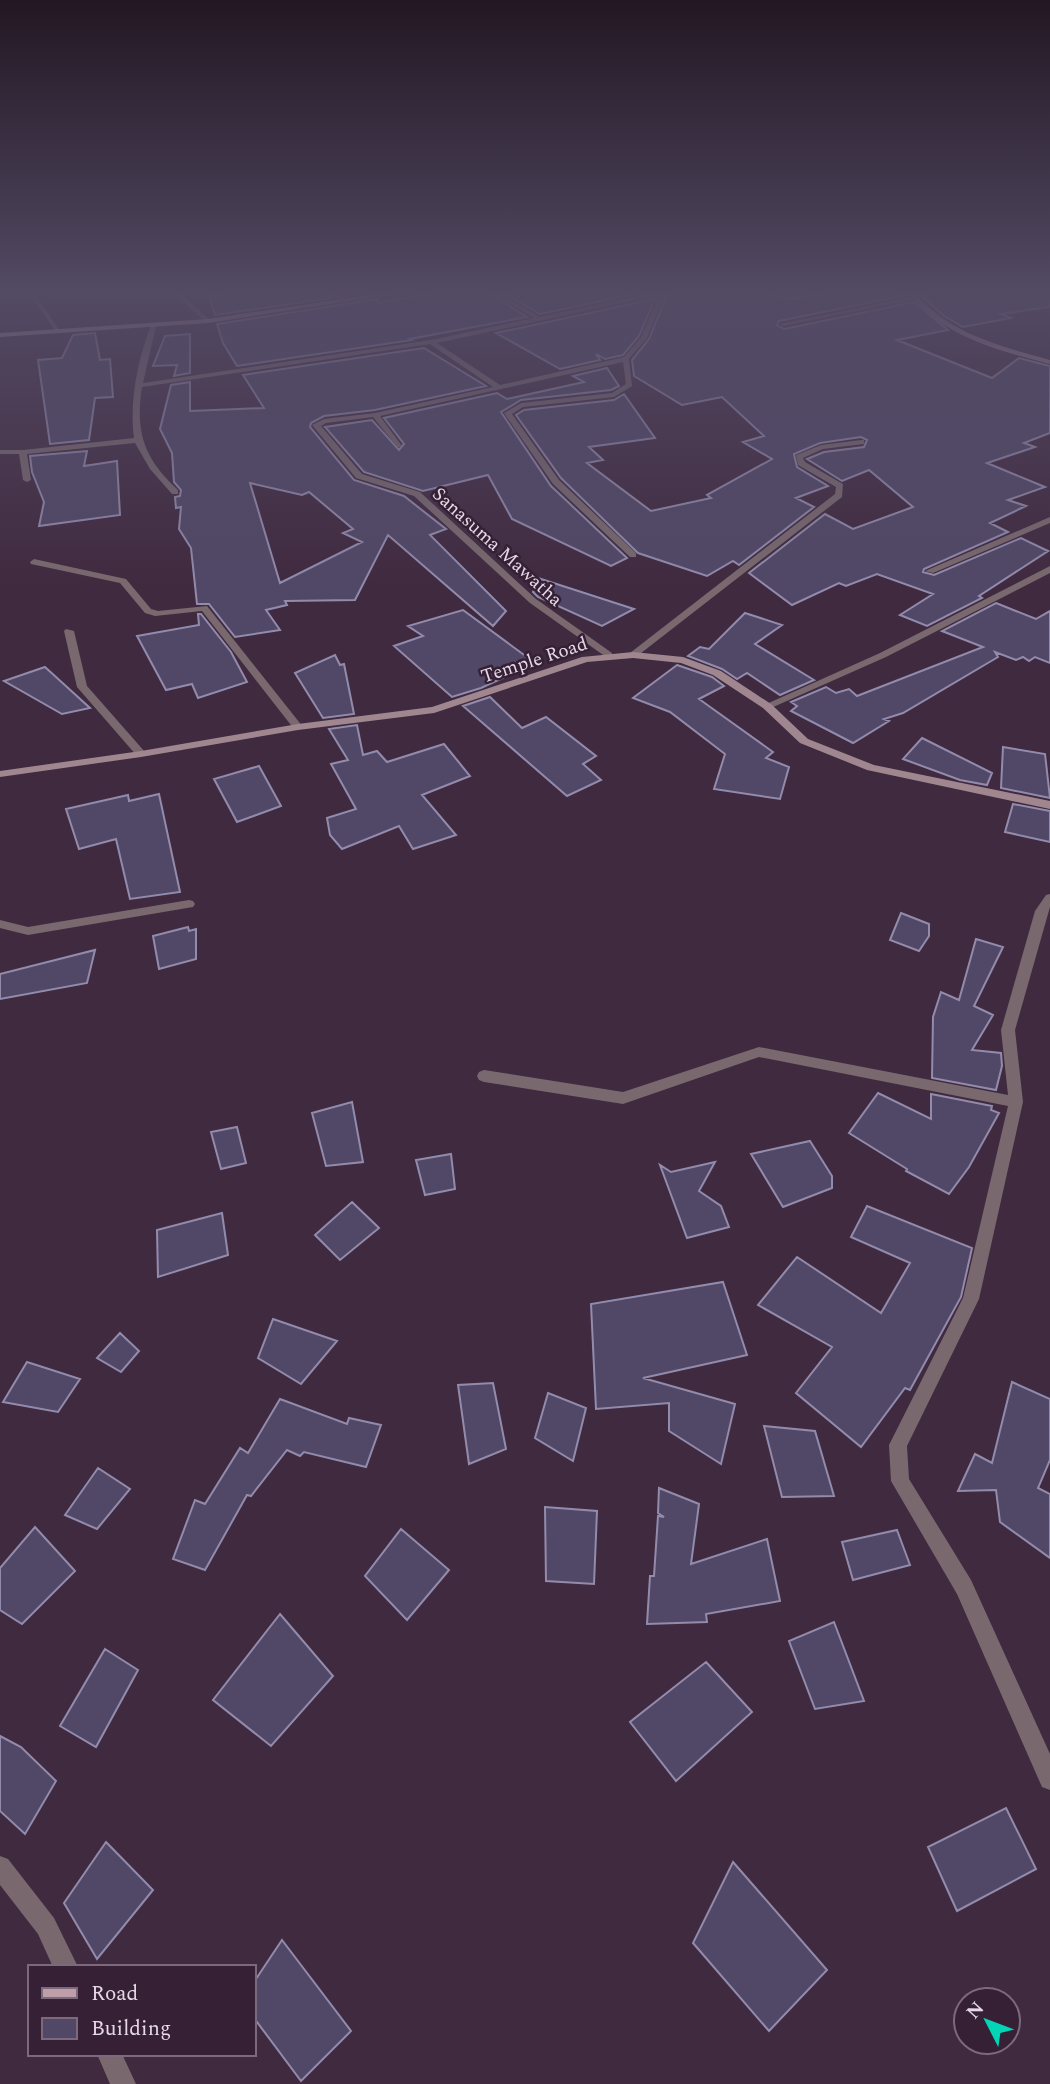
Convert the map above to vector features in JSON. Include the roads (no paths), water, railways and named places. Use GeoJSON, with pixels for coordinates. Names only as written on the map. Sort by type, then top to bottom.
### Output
{"type":"FeatureCollection","features":[{"type":"Feature","properties":{"kind":"street"},"geometry":{"type":"LineString","coordinates":[[138,389],[138,440],[163,482],[175,492]]}},
{"type":"Feature","properties":{"kind":"street","name":"Sanasuma Mawatha"},"geometry":{"type":"LineString","coordinates":[[488,389],[375,415],[324,421],[316,425],[359,476],[417,494],[533,601],[609,655]]}},
{"type":"Feature","properties":{"kind":"street"},"geometry":{"type":"LineString","coordinates":[[626,389],[614,395],[521,405],[508,413],[556,482],[633,555]]}},
{"type":"Feature","properties":{"kind":"street"},"geometry":{"type":"LineString","coordinates":[[375,415],[398,446]]}},
{"type":"Feature","properties":{"kind":"street"},"geometry":{"type":"LineString","coordinates":[[0,452],[138,440]]}},
{"type":"Feature","properties":{"kind":"street"},"geometry":{"type":"LineString","coordinates":[[633,654],[839,495],[841,486],[801,463],[799,457],[821,447],[861,442]]}},
{"type":"Feature","properties":{"kind":"street"},"geometry":{"type":"LineString","coordinates":[[23,452],[27,480]]}},
{"type":"Feature","properties":{"kind":"street"},"geometry":{"type":"LineString","coordinates":[[930,571],[1050,520]]}},
{"type":"Feature","properties":{"kind":"street"},"geometry":{"type":"LineString","coordinates":[[34,562],[123,581],[148,611],[158,614],[204,608],[298,727]]}},
{"type":"Feature","properties":{"kind":"street"},"geometry":{"type":"LineString","coordinates":[[767,706],[883,654],[1050,569]]}},
{"type":"Feature","properties":{"kind":"street"},"geometry":{"type":"LineString","coordinates":[[69,631],[82,687],[141,754]]}},
{"type":"Feature","properties":{"kind":"street","name":"Temple Road"},"geometry":{"type":"LineString","coordinates":[[0,774],[141,754],[298,727],[434,710],[586,659],[633,654],[683,660],[717,673],[767,706],[804,741],[871,768],[1050,805]]}},
{"type":"Feature","properties":{"kind":"street"},"geometry":{"type":"LineString","coordinates":[[1050,898],[1041,911],[1008,1030],[1016,1102],[971,1299],[898,1445],[900,1480],[964,1587],[1050,1779]]}},
{"type":"Feature","properties":{"kind":"street"},"geometry":{"type":"LineString","coordinates":[[0,924],[28,931],[189,904]]}},
{"type":"Feature","properties":{"kind":"street"},"geometry":{"type":"LineString","coordinates":[[484,1076],[623,1098],[759,1052],[1016,1102]]}},
{"type":"Feature","properties":{"kind":"street"},"geometry":{"type":"LineString","coordinates":[[0,1867],[46,1926],[65,1965]]}},
{"type":"Feature","properties":{"kind":"street"},"geometry":{"type":"LineString","coordinates":[[109,2056],[123,2084]]}}]}
